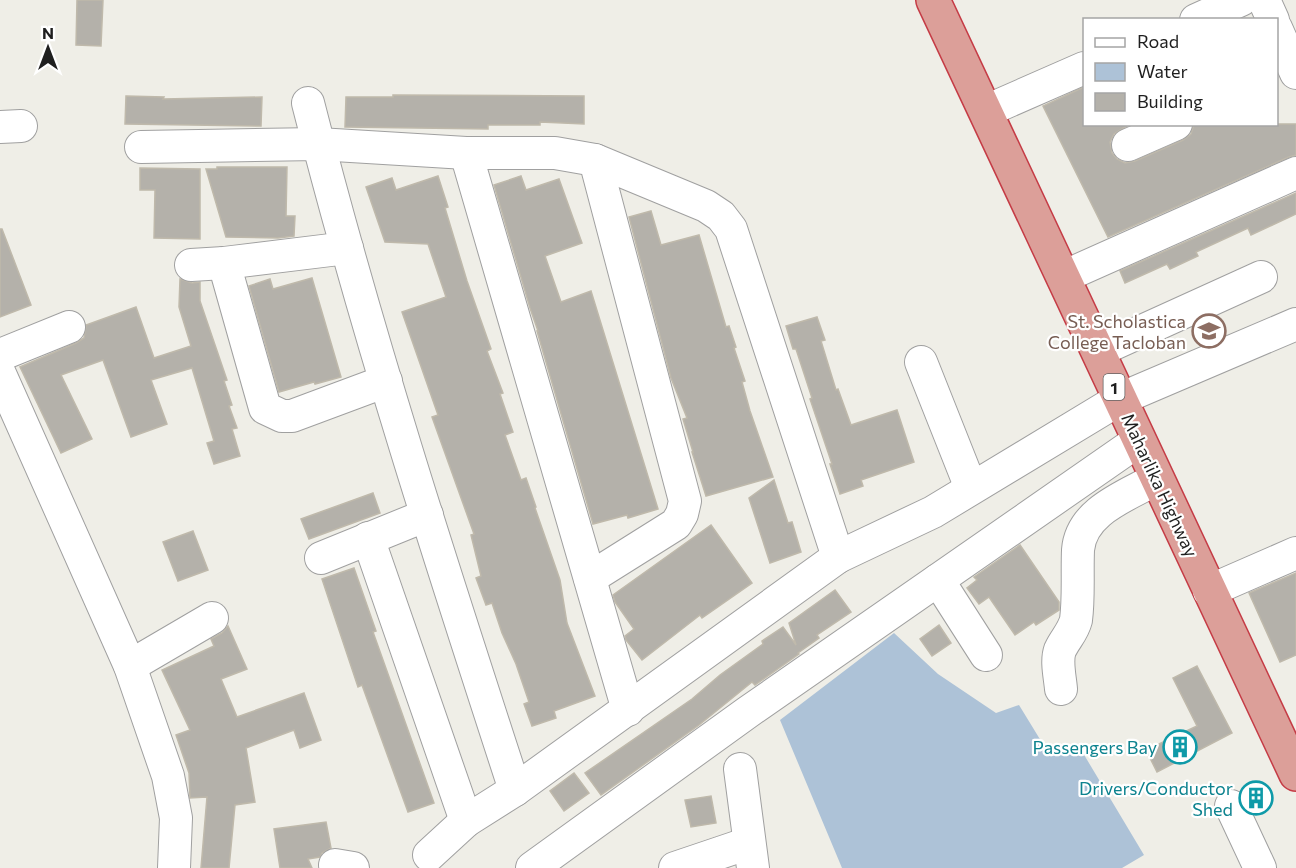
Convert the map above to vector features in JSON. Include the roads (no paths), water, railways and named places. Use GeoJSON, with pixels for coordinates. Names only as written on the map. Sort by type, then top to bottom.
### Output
{"type":"FeatureCollection","features":[{"type":"Feature","properties":{"kind":"highway","name":"Maharlika Highway"},"geometry":{"type":"LineString","coordinates":[[933,0],[1296,774]]}},
{"type":"Feature","properties":{"kind":"street"},"geometry":{"type":"LineString","coordinates":[[1200,18],[1241,0]]}},
{"type":"Feature","properties":{"kind":"street"},"geometry":{"type":"LineString","coordinates":[[1264,0],[1272,18]]}},
{"type":"Feature","properties":{"kind":"street"},"geometry":{"type":"LineString","coordinates":[[1278,32],[1296,73],[1278,81]]}},
{"type":"Feature","properties":{"kind":"street"},"geometry":{"type":"LineString","coordinates":[[986,111],[1083,69]]}},
{"type":"Feature","properties":{"kind":"street"},"geometry":{"type":"LineString","coordinates":[[308,103],[386,381],[467,646],[515,790]]}},
{"type":"Feature","properties":{"kind":"street"},"geometry":{"type":"LineString","coordinates":[[1128,145],[1171,126]]}},
{"type":"Feature","properties":{"kind":"street"},"geometry":{"type":"LineString","coordinates":[[141,147],[318,144],[466,153],[555,153],[595,160],[706,206],[721,216],[731,229],[838,557]]}},
{"type":"Feature","properties":{"kind":"street"},"geometry":{"type":"LineString","coordinates":[[466,153],[628,710]]}},
{"type":"Feature","properties":{"kind":"street"},"geometry":{"type":"LineString","coordinates":[[590,578],[676,524],[682,514],[685,501],[595,160]]}},
{"type":"Feature","properties":{"kind":"street"},"geometry":{"type":"LineString","coordinates":[[1063,277],[1296,173]]}},
{"type":"Feature","properties":{"kind":"street"},"geometry":{"type":"LineString","coordinates":[[191,265],[347,248]]}},
{"type":"Feature","properties":{"kind":"street"},"geometry":{"type":"LineString","coordinates":[[224,263],[265,408],[282,416],[292,416],[386,381]]}},
{"type":"Feature","properties":{"kind":"street"},"geometry":{"type":"LineString","coordinates":[[1098,351],[1261,277]]}},
{"type":"Feature","properties":{"kind":"street"},"geometry":{"type":"LineString","coordinates":[[429,855],[466,821],[515,790],[628,710],[838,557],[933,512],[1120,399],[1296,324]]}},
{"type":"Feature","properties":{"kind":"street"},"geometry":{"type":"LineString","coordinates":[[0,355],[69,327]]}},
{"type":"Feature","properties":{"kind":"street"},"geometry":{"type":"LineString","coordinates":[[921,362],[971,488]]}},
{"type":"Feature","properties":{"kind":"street"},"geometry":{"type":"LineString","coordinates":[[0,374],[130,666],[168,776],[176,818],[174,868]]}},
{"type":"Feature","properties":{"kind":"street"},"geometry":{"type":"LineString","coordinates":[[532,868],[748,712],[1138,441]]}},
{"type":"Feature","properties":{"kind":"street"},"geometry":{"type":"LineString","coordinates":[[1061,689],[1058,657],[1073,631],[1076,620],[1078,549],[1082,533],[1100,511],[1156,479]]}},
{"type":"Feature","properties":{"kind":"street"},"geometry":{"type":"LineString","coordinates":[[321,558],[427,515]]}},
{"type":"Feature","properties":{"kind":"street"},"geometry":{"type":"LineString","coordinates":[[368,538],[466,821]]}},
{"type":"Feature","properties":{"kind":"street"},"geometry":{"type":"LineString","coordinates":[[1209,591],[1296,553]]}},
{"type":"Feature","properties":{"kind":"street"},"geometry":{"type":"LineString","coordinates":[[938,580],[986,655]]}},
{"type":"Feature","properties":{"kind":"street"},"geometry":{"type":"LineString","coordinates":[[130,666],[212,618]]}},
{"type":"Feature","properties":{"kind":"street"},"geometry":{"type":"LineString","coordinates":[[675,868],[751,856],[740,769]]}},
{"type":"Feature","properties":{"kind":"street"},"geometry":{"type":"LineString","coordinates":[[1231,807],[1260,868]]}},
{"type":"Feature","properties":{"kind":"water"},"geometry":{"type":"Polygon","coordinates":[[[894,633],[938,674],[996,713],[1019,705],[1049,754],[1077,743],[1144,855],[1122,868],[842,868],[780,720],[894,633]]]}},
{"type":"Feature","properties":{"kind":"place","name":"St. Scholastica College Tacloban"},"geometry":{"type":"Point","coordinates":[1209,331]}},
{"type":"Feature","properties":{"kind":"place","name":"Passengers Bay"},"geometry":{"type":"Point","coordinates":[1180,747]}},
{"type":"Feature","properties":{"kind":"place","name":"Drivers/Conductor Shed"},"geometry":{"type":"Point","coordinates":[1256,798]}}]}
